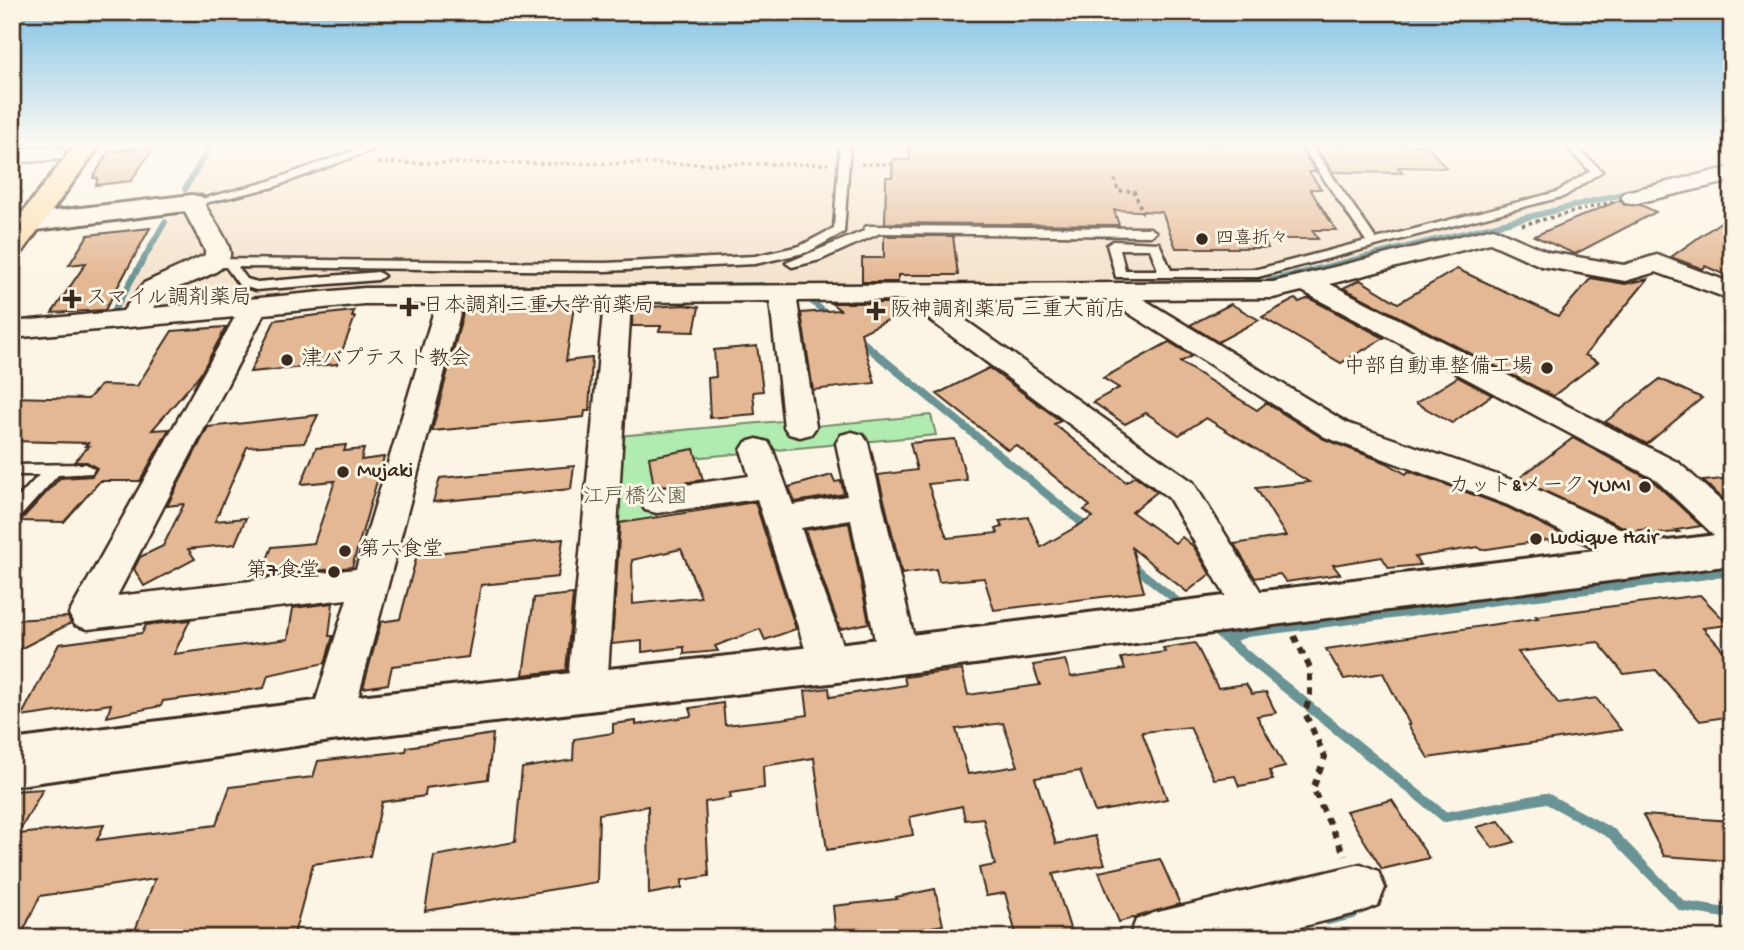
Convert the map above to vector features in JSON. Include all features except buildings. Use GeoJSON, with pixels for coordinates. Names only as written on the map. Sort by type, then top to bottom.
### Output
{"type":"FeatureCollection","features":[{"type":"Feature","properties":{"kind":"highway"},"geometry":{"type":"LineString","coordinates":[[12,246],[18,219],[35,189]]}},
{"type":"Feature","properties":{"kind":"highway"},"geometry":{"type":"LineString","coordinates":[[18,219],[46,189]]}},
{"type":"Feature","properties":{"kind":"street"},"geometry":{"type":"LineString","coordinates":[[1633,197],[1666,189]]}},
{"type":"Feature","properties":{"kind":"street"},"geometry":{"type":"LineString","coordinates":[[18,219],[192,202],[218,250],[217,258],[221,264],[153,289],[135,313]]}},
{"type":"Feature","properties":{"kind":"street"},"geometry":{"type":"LineString","coordinates":[[12,330],[135,313],[365,296],[1272,290],[1493,235],[1541,258],[1625,273],[1657,263],[1732,292]]}},
{"type":"Feature","properties":{"kind":"street"},"geometry":{"type":"LineString","coordinates":[[1306,282],[1667,471],[1732,532]]}},
{"type":"Feature","properties":{"kind":"street"},"geometry":{"type":"LineString","coordinates":[[1113,292],[1336,430],[1520,496],[1651,559]]}},
{"type":"Feature","properties":{"kind":"street"},"geometry":{"type":"LineString","coordinates":[[911,293],[1181,490],[1266,609]]}},
{"type":"Feature","properties":{"kind":"street"},"geometry":{"type":"LineString","coordinates":[[783,294],[800,427]]}},
{"type":"Feature","properties":{"kind":"street"},"geometry":{"type":"LineString","coordinates":[[587,690],[618,295]]}},
{"type":"Feature","properties":{"kind":"street"},"geometry":{"type":"LineString","coordinates":[[331,720],[452,296]]}},
{"type":"Feature","properties":{"kind":"street"},"geometry":{"type":"LineString","coordinates":[[254,306],[88,614],[369,582]]}},
{"type":"Feature","properties":{"kind":"street"},"geometry":{"type":"LineString","coordinates":[[852,443],[898,655]]}},
{"type":"Feature","properties":{"kind":"street"},"geometry":{"type":"LineString","coordinates":[[757,450],[830,664]]}},
{"type":"Feature","properties":{"kind":"street"},"geometry":{"type":"LineString","coordinates":[[657,501],[769,485]]}},
{"type":"Feature","properties":{"kind":"street"},"geometry":{"type":"LineString","coordinates":[[781,519],[865,506]]}},
{"type":"Feature","properties":{"kind":"street"},"geometry":{"type":"LineString","coordinates":[[12,762],[331,720],[830,664],[1732,549]]}},
{"type":"Feature","properties":{"kind":"street"},"geometry":{"type":"LineString","coordinates":[[1154,938],[1361,888]]}},
{"type":"Feature","properties":{"kind":"lane"},"geometry":{"type":"LineString","coordinates":[[192,202],[250,189]]}},
{"type":"Feature","properties":{"kind":"lane"},"geometry":{"type":"LineString","coordinates":[[841,228],[843,189]]}},
{"type":"Feature","properties":{"kind":"lane"},"geometry":{"type":"LineString","coordinates":[[1337,189],[1372,242]]}},
{"type":"Feature","properties":{"kind":"lane"},"geometry":{"type":"LineString","coordinates":[[1155,246],[1113,245],[1120,274],[1258,273],[1561,194],[1568,189]]}},
{"type":"Feature","properties":{"kind":"lane"},"geometry":{"type":"LineString","coordinates":[[221,264],[605,267],[755,260],[804,250],[826,240],[841,228],[1148,226],[1166,274]]}},
{"type":"Feature","properties":{"kind":"lane"},"geometry":{"type":"LineString","coordinates":[[221,264],[243,282],[265,286],[369,276],[602,276],[707,271],[802,262],[878,229]]}},
{"type":"Feature","properties":{"kind":"lane"},"geometry":{"type":"LineString","coordinates":[[12,470],[86,469]]}},
{"type":"Feature","properties":{"kind":"lane"},"geometry":{"type":"LineString","coordinates":[[12,515],[53,470]]}},
{"type":"Feature","properties":{"kind":"path"},"geometry":{"type":"LineString","coordinates":[[1118,189],[1134,191],[1148,226]]}},
{"type":"Feature","properties":{"kind":"path"},"geometry":{"type":"LineString","coordinates":[[1493,235],[1633,197]]}},
{"type":"Feature","properties":{"kind":"path"},"geometry":{"type":"LineString","coordinates":[[1266,609],[1310,668],[1310,695],[1305,713],[1325,757],[1312,789],[1361,888]]}},
{"type":"Feature","properties":{"kind":"path"},"geometry":{"type":"LineString","coordinates":[[1538,938],[1601,934],[1621,938]]}},
{"type":"Feature","properties":{"kind":"shaded area"},"geometry":{"type":"Polygon","coordinates":[[[187,189],[1627,189],[1265,279],[368,285],[118,309],[187,189]]]}},
{"type":"Feature","properties":{"kind":"green space","name":"江戸橋公園"},"geometry":{"type":"Polygon","coordinates":[[[931,415],[936,435],[659,461],[656,519],[611,523],[618,436],[792,420],[793,428],[931,415]]]}},
{"type":"Feature","properties":{"kind":"waterway"},"geometry":{"type":"LineString","coordinates":[[1245,282],[1265,282],[1634,191]]}},
{"type":"Feature","properties":{"kind":"waterway"},"geometry":{"type":"LineString","coordinates":[[113,312],[165,222]]}},
{"type":"Feature","properties":{"kind":"waterway"},"geometry":{"type":"LineString","coordinates":[[356,289],[763,285]]}},
{"type":"Feature","properties":{"kind":"waterway"},"geometry":{"type":"LineString","coordinates":[[810,300],[832,318]]}},
{"type":"Feature","properties":{"kind":"waterway"},"geometry":{"type":"LineString","coordinates":[[856,337],[864,344]]}},
{"type":"Feature","properties":{"kind":"waterway"},"geometry":{"type":"LineString","coordinates":[[862,342],[1089,529]]}},
{"type":"Feature","properties":{"kind":"waterway"},"geometry":{"type":"LineString","coordinates":[[1131,564],[1182,605]]}},
{"type":"Feature","properties":{"kind":"waterway"},"geometry":{"type":"LineString","coordinates":[[1465,605],[1732,572]]}},
{"type":"Feature","properties":{"kind":"waterway"},"geometry":{"type":"LineString","coordinates":[[1179,603],[1184,607]]}},
{"type":"Feature","properties":{"kind":"waterway"},"geometry":{"type":"LineString","coordinates":[[1226,639],[1247,632],[1479,603]]}},
{"type":"Feature","properties":{"kind":"waterway"},"geometry":{"type":"LineString","coordinates":[[1211,627],[1445,817],[1546,798],[1612,834],[1682,906],[1732,914]]}},
{"type":"Feature","properties":{"kind":"waterway"},"geometry":{"type":"LineString","coordinates":[[1328,920],[1353,914]]}},
{"type":"Feature","properties":{"kind":"place","name":"四喜折々"},"geometry":{"type":"Point","coordinates":[1202,239]}},
{"type":"Feature","properties":{"kind":"place","name":"スマイル調剤薬局"},"geometry":{"type":"Point","coordinates":[72,299]}},
{"type":"Feature","properties":{"kind":"place","name":"日本調剤三重大学前薬局"},"geometry":{"type":"Point","coordinates":[409,307]}},
{"type":"Feature","properties":{"kind":"place","name":"阪神調剤薬局 三重大前店"},"geometry":{"type":"Point","coordinates":[876,311]}},
{"type":"Feature","properties":{"kind":"place","name":"津バプテスト教会"},"geometry":{"type":"Point","coordinates":[287,360]}},
{"type":"Feature","properties":{"kind":"place","name":"中部自動車整備工場"},"geometry":{"type":"Point","coordinates":[1547,368]}},
{"type":"Feature","properties":{"kind":"place","name":"Mujaki"},"geometry":{"type":"Point","coordinates":[343,472]}},
{"type":"Feature","properties":{"kind":"place","name":"カット&メーク YUMI"},"geometry":{"type":"Point","coordinates":[1645,487]}},
{"type":"Feature","properties":{"kind":"place","name":"Ludique Hair"},"geometry":{"type":"Point","coordinates":[1536,539]}},
{"type":"Feature","properties":{"kind":"place","name":"第六食堂"},"geometry":{"type":"Point","coordinates":[345,551]}},
{"type":"Feature","properties":{"kind":"place","name":"第7食堂"},"geometry":{"type":"Point","coordinates":[334,572]}}]}
